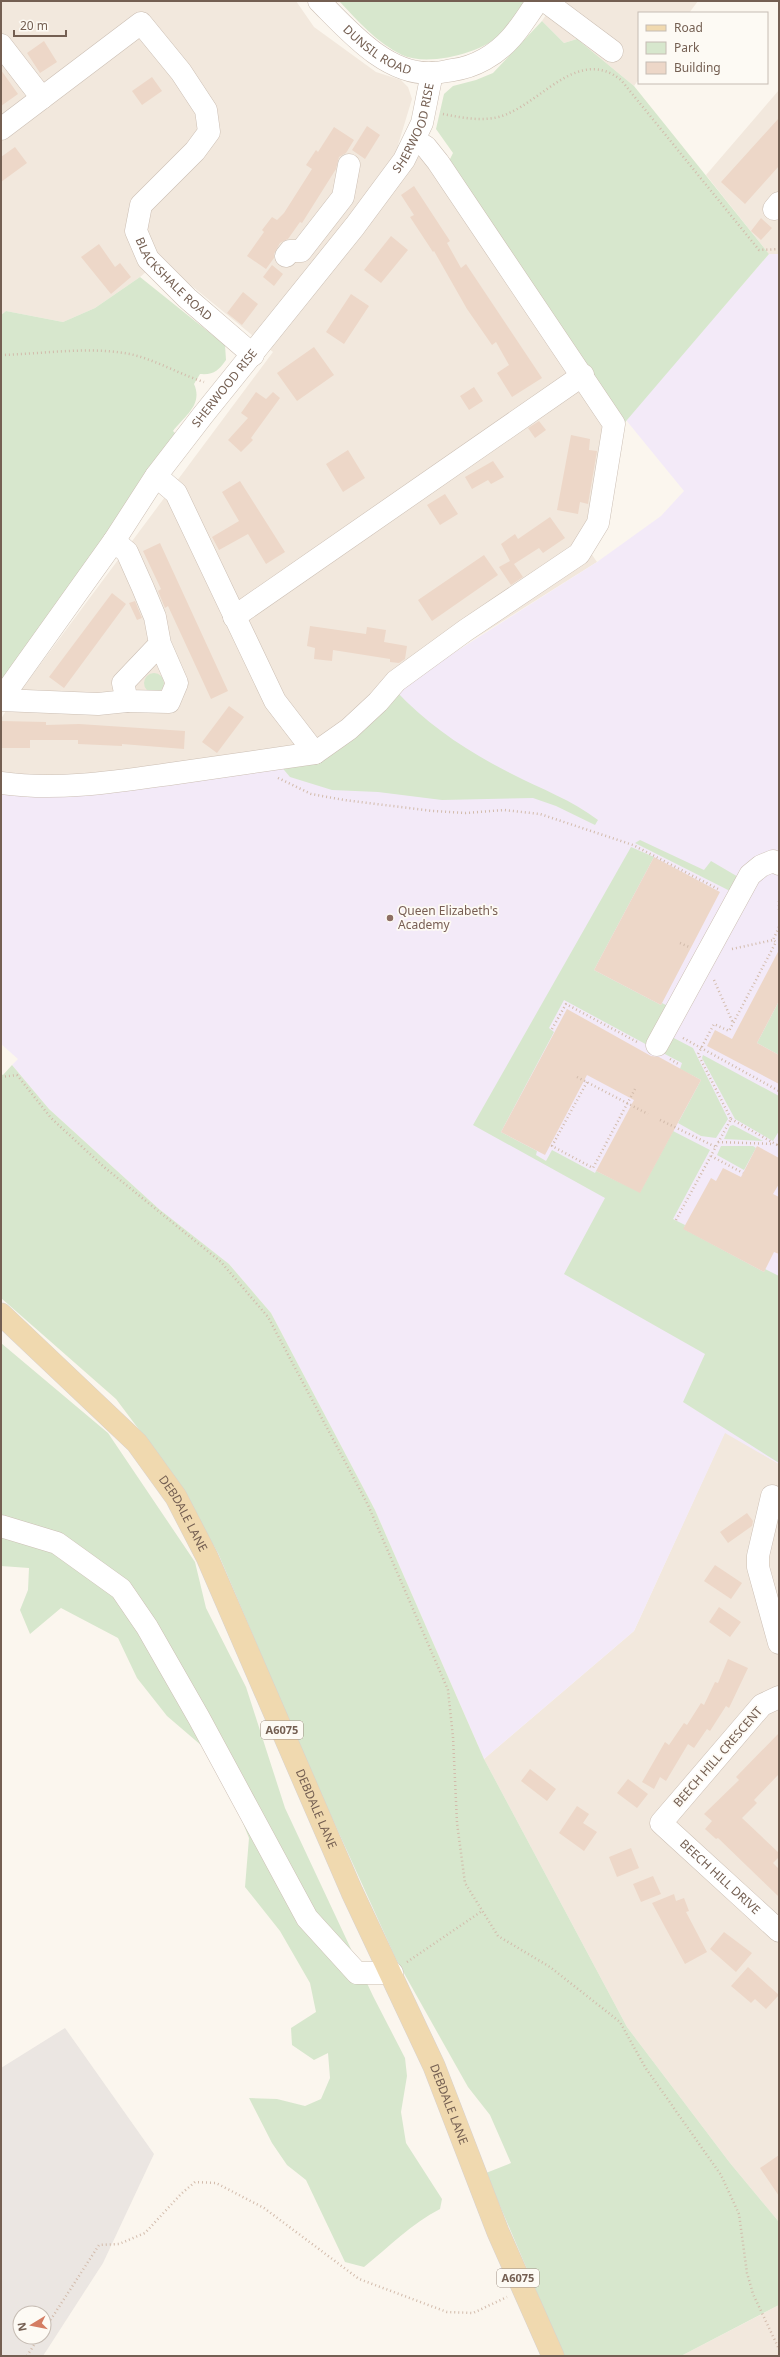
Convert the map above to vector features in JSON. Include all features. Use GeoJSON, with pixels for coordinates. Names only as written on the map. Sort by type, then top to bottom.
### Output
{"type":"FeatureCollection","features":[{"type":"Feature","properties":{"kind":"main road","name":"DEBDALE LANE"},"geometry":{"type":"LineString","coordinates":[[1,1314],[137,1443],[176,1496],[207,1557],[352,1892],[392,1973],[434,2066],[498,2232],[553,2356]]}},
{"type":"Feature","properties":{"kind":"street","name":"DUNSIL ROAD"},"geometry":{"type":"LineString","coordinates":[[319,1],[346,28],[379,55],[396,65],[412,71],[432,73],[464,68],[487,58],[511,39],[538,1]]}},
{"type":"Feature","properties":{"kind":"street"},"geometry":{"type":"LineString","coordinates":[[545,1],[612,51]]}},
{"type":"Feature","properties":{"kind":"street","name":"BLACKSHALE ROAD"},"geometry":{"type":"LineString","coordinates":[[1,129],[141,23],[181,72],[206,110],[208,132],[195,151],[141,205],[136,231],[148,259],[187,298],[253,355]]}},
{"type":"Feature","properties":{"kind":"street"},"geometry":{"type":"LineString","coordinates":[[1,45],[42,98]]}},
{"type":"Feature","properties":{"kind":"street","name":"SHERWOOD RISE"},"geometry":{"type":"LineString","coordinates":[[1,700],[114,541],[156,476],[202,416],[253,355],[355,226],[404,160],[415,140],[426,109],[432,73]]}},
{"type":"Feature","properties":{"kind":"street"},"geometry":{"type":"LineString","coordinates":[[1,783],[37,788],[58,787],[143,778],[314,753],[349,729],[378,702],[396,681],[466,630],[579,554],[592,533],[601,510],[614,424],[583,375],[438,162],[426,148],[415,140]]}},
{"type":"Feature","properties":{"kind":"street"},"geometry":{"type":"LineString","coordinates":[[286,256],[290,251],[301,251],[343,197],[349,165]]}},
{"type":"Feature","properties":{"kind":"street"},"geometry":{"type":"LineString","coordinates":[[333,210],[355,226]]}},
{"type":"Feature","properties":{"kind":"street"},"geometry":{"type":"LineString","coordinates":[[234,617],[583,375]]}},
{"type":"Feature","properties":{"kind":"street"},"geometry":{"type":"LineString","coordinates":[[156,476],[176,493],[275,701],[314,753]]}},
{"type":"Feature","properties":{"kind":"street"},"geometry":{"type":"LineString","coordinates":[[1,700],[98,704],[127,701],[169,702],[177,683],[160,644],[155,618],[127,552],[114,541]]}},
{"type":"Feature","properties":{"kind":"street"},"geometry":{"type":"LineString","coordinates":[[127,701],[123,683],[160,644]]}},
{"type":"Feature","properties":{"kind":"street"},"geometry":{"type":"LineString","coordinates":[[657,1044],[750,875],[761,866],[772,861],[779,864]]}},
{"type":"Feature","properties":{"kind":"street"},"geometry":{"type":"LineString","coordinates":[[772,1496],[758,1556],[758,1567],[779,1643]]}},
{"type":"Feature","properties":{"kind":"street"},"geometry":{"type":"LineString","coordinates":[[1,1526],[57,1543],[121,1589],[147,1627],[199,1718],[307,1918],[357,1973],[392,1973]]}},
{"type":"Feature","properties":{"kind":"street","name":"BEECH HILL CRESCENT"},"geometry":{"type":"LineString","coordinates":[[661,1823],[762,1705],[779,1697]]}},
{"type":"Feature","properties":{"kind":"street","name":"BEECH HILL DRIVE"},"geometry":{"type":"LineString","coordinates":[[661,1823],[779,1931]]}},
{"type":"Feature","properties":{"kind":"path"},"geometry":{"type":"LineString","coordinates":[[440,113],[488,119],[506,115],[531,102],[574,72],[589,69],[610,72],[621,80],[759,250],[779,249]]}},
{"type":"Feature","properties":{"kind":"path"},"geometry":{"type":"LineString","coordinates":[[1,355],[88,350],[129,354],[157,362],[207,383]]}},
{"type":"Feature","properties":{"kind":"path"},"geometry":{"type":"LineString","coordinates":[[273,776],[311,794],[344,800],[433,811],[466,813],[504,810],[540,814],[633,845],[737,898]]}},
{"type":"Feature","properties":{"kind":"path"},"geometry":{"type":"LineString","coordinates":[[779,901],[779,910]]}},
{"type":"Feature","properties":{"kind":"path"},"geometry":{"type":"LineString","coordinates":[[776,1145],[731,1119],[698,1054],[714,1024],[729,1031],[776,942],[773,940],[779,927]]}},
{"type":"Feature","properties":{"kind":"path"},"geometry":{"type":"LineString","coordinates":[[733,1024],[706,956],[773,940]]}},
{"type":"Feature","properties":{"kind":"path"},"geometry":{"type":"LineString","coordinates":[[552,1028],[566,1004],[657,1044],[700,1048],[779,1091]]}},
{"type":"Feature","properties":{"kind":"path"},"geometry":{"type":"LineString","coordinates":[[657,1044],[680,1065]]}},
{"type":"Feature","properties":{"kind":"path"},"geometry":{"type":"LineString","coordinates":[[1,1077],[3,1078],[17,1075],[51,1118],[104,1167],[221,1262],[268,1317],[368,1505],[448,1690],[453,1736],[457,1823],[465,1884],[498,1936],[550,1967],[620,2022],[645,2067],[721,2175],[739,2214],[747,2273],[753,2294],[779,2348]]}},
{"type":"Feature","properties":{"kind":"path"},"geometry":{"type":"LineString","coordinates":[[577,1077],[648,1114]]}},
{"type":"Feature","properties":{"kind":"path"},"geometry":{"type":"LineString","coordinates":[[586,1082],[552,1146],[593,1168],[635,1089]]}},
{"type":"Feature","properties":{"kind":"path"},"geometry":{"type":"LineString","coordinates":[[676,1220],[731,1119]]}},
{"type":"Feature","properties":{"kind":"path"},"geometry":{"type":"LineString","coordinates":[[660,1120],[716,1147]]}},
{"type":"Feature","properties":{"kind":"path"},"geometry":{"type":"LineString","coordinates":[[776,1145],[779,1141]]}},
{"type":"Feature","properties":{"kind":"path"},"geometry":{"type":"LineString","coordinates":[[718,1142],[776,1145]]}},
{"type":"Feature","properties":{"kind":"path"},"geometry":{"type":"LineString","coordinates":[[711,1156],[743,1173]]}},
{"type":"Feature","properties":{"kind":"path"},"geometry":{"type":"LineString","coordinates":[[392,1973],[482,1911]]}},
{"type":"Feature","properties":{"kind":"path"},"geometry":{"type":"LineString","coordinates":[[52,2318],[99,2245],[119,2244],[145,2233],[181,2194],[196,2182],[216,2183],[264,2208],[359,2279],[446,2312],[473,2313],[524,2289]]}},
{"type":"Feature","properties":{"kind":"path"},"geometry":{"type":"LineString","coordinates":[[27,2356],[34,2345]]}},
{"type":"Feature","properties":{"kind":"shaded area"},"geometry":{"type":"Polygon","coordinates":[[[1,1],[296,1],[314,27],[376,72],[401,80],[408,87],[412,99],[398,145],[433,165],[605,423],[594,520],[579,536],[597,562],[410,679],[327,753],[1,788],[1,719],[7,709],[273,352],[160,260],[140,277],[95,308],[63,322],[6,311],[1,315],[1,1]]]}},
{"type":"Feature","properties":{"kind":"shaded area"},"geometry":{"type":"Polygon","coordinates":[[[555,1],[698,1],[690,12],[638,12],[638,80],[634,86],[577,39],[564,43],[542,21],[555,1]]]}},
{"type":"Feature","properties":{"kind":"shaded area"},"geometry":{"type":"Polygon","coordinates":[[[779,90],[779,254],[769,254],[706,175],[779,90]]]}},
{"type":"Feature","properties":{"kind":"shaded area","name":"Queen Elizabeth's Academy"},"geometry":{"type":"Polygon","coordinates":[[[769,254],[779,254],[779,1464],[725,1433],[634,1631],[484,1759],[375,1510],[271,1313],[229,1264],[159,1209],[49,1109],[12,1065],[18,1059],[1,1044],[1,788],[279,764],[597,562],[661,516],[684,491],[626,420],[769,254]]]}},
{"type":"Feature","properties":{"kind":"shaded area"},"geometry":{"type":"Polygon","coordinates":[[[725,1432],[779,1464],[779,2222],[730,2163],[627,2027],[484,1759],[634,1631],[725,1432]]]}},
{"type":"Feature","properties":{"kind":"shaded area"},"geometry":{"type":"Polygon","coordinates":[[[65,2028],[154,2154],[103,2263],[52,2342],[52,2305],[12,2305],[12,2345],[50,2345],[43,2356],[1,2356],[1,2068],[65,2028]]]}},
{"type":"Feature","properties":{"kind":"shaded area"},"geometry":{"type":"Polygon","coordinates":[[[779,2305],[779,2356],[681,2356],[762,2314],[779,2305]]]}},
{"type":"Feature","properties":{"kind":"green space"},"geometry":{"type":"Polygon","coordinates":[[[339,1],[527,1],[502,33],[482,47],[455,56],[440,59],[426,59],[402,55],[384,44],[368,31],[339,1]]]}},
{"type":"Feature","properties":{"kind":"green space"},"geometry":{"type":"Polygon","coordinates":[[[542,21],[564,43],[577,39],[634,86],[769,254],[621,427],[448,163],[453,153],[436,129],[444,94],[453,86],[476,80],[493,73],[542,21]]]}},
{"type":"Feature","properties":{"kind":"green space"},"geometry":{"type":"Polygon","coordinates":[[[140,277],[225,345],[226,360],[215,372],[200,374],[194,384],[196,391],[195,403],[192,409],[173,431],[177,435],[1,687],[1,315],[6,311],[63,322],[95,308],[140,277]]]}},
{"type":"Feature","properties":{"kind":"green space"},"geometry":{"type":"Polygon","coordinates":[[[154,673],[161,676],[164,683],[161,690],[154,693],[147,690],[144,683],[147,676],[154,673]]]}},
{"type":"Feature","properties":{"kind":"green space"},"geometry":{"type":"Polygon","coordinates":[[[395,690],[435,727],[496,766],[578,806],[598,820],[595,825],[556,806],[533,798],[442,800],[378,792],[332,790],[290,777],[279,764],[395,690]]]}},
{"type":"Feature","properties":{"kind":"green space"},"geometry":{"type":"Polygon","coordinates":[[[640,840],[704,870],[711,861],[740,878],[732,892],[635,843],[640,840]]]}},
{"type":"Feature","properties":{"kind":"green space"},"geometry":{"type":"Polygon","coordinates":[[[631,847],[654,857],[594,970],[661,1005],[662,1003],[672,1008],[651,1047],[564,1000],[549,1028],[554,1032],[501,1132],[537,1151],[536,1155],[546,1161],[552,1150],[595,1173],[596,1171],[640,1192],[673,1131],[710,1150],[673,1219],[685,1225],[684,1229],[764,1272],[765,1269],[779,1276],[779,1463],[683,1402],[705,1354],[564,1274],[605,1198],[473,1125],[631,847]]]}},
{"type":"Feature","properties":{"kind":"green space"},"geometry":{"type":"Polygon","coordinates":[[[779,1001],[779,1055],[757,1043],[779,1001]]]}},
{"type":"Feature","properties":{"kind":"green space"},"geometry":{"type":"Polygon","coordinates":[[[668,1035],[693,1048],[728,1119],[716,1138],[701,1136],[678,1123],[701,1080],[680,1069],[682,1063],[659,1051],[668,1035]]]}},
{"type":"Feature","properties":{"kind":"green space"},"geometry":{"type":"Polygon","coordinates":[[[703,1055],[779,1096],[779,1131],[773,1141],[735,1119],[702,1058],[703,1055]]]}},
{"type":"Feature","properties":{"kind":"green space"},"geometry":{"type":"Polygon","coordinates":[[[12,1065],[49,1109],[159,1209],[229,1264],[271,1313],[375,1510],[484,1759],[627,2027],[730,2163],[779,2222],[779,2305],[681,2356],[564,2356],[486,2173],[511,2163],[490,2115],[468,2087],[396,1959],[309,1767],[218,1553],[174,1476],[116,1399],[1,1298],[1,1074],[3,1075],[12,1065]]]}},
{"type":"Feature","properties":{"kind":"green space"},"geometry":{"type":"Polygon","coordinates":[[[733,1125],[763,1141],[724,1139],[730,1126],[733,1125]]]}},
{"type":"Feature","properties":{"kind":"green space"},"geometry":{"type":"Polygon","coordinates":[[[721,1146],[753,1146],[756,1148],[744,1170],[717,1155],[721,1146]]]}},
{"type":"Feature","properties":{"kind":"green space"},"geometry":{"type":"Polygon","coordinates":[[[1,1343],[108,1433],[195,1562],[206,1608],[246,1687],[285,1808],[373,1996],[405,2058],[407,2076],[401,2112],[406,2143],[442,2199],[440,2209],[410,2228],[364,2267],[345,2262],[306,2180],[287,2165],[272,2143],[249,2098],[277,2099],[305,2106],[321,2099],[330,2078],[328,2053],[314,2060],[292,2045],[291,2028],[316,2012],[310,1983],[280,1931],[245,1887],[249,1838],[232,1796],[209,1752],[167,1716],[137,1678],[118,1638],[61,1608],[30,1634],[20,1610],[28,1590],[29,1568],[1,1566],[1,1343]]]}},
{"type":"Feature","properties":{"kind":"building"},"geometry":{"type":"Polygon","coordinates":[[[44,41],[57,62],[40,73],[27,53],[44,41]]]}},
{"type":"Feature","properties":{"kind":"building"},"geometry":{"type":"Polygon","coordinates":[[[1,70],[18,94],[1,106],[1,70]]]}},
{"type":"Feature","properties":{"kind":"building"},"geometry":{"type":"Polygon","coordinates":[[[152,77],[162,91],[142,105],[132,91],[152,77]]]}},
{"type":"Feature","properties":{"kind":"building"},"geometry":{"type":"Polygon","coordinates":[[[779,118],[779,166],[745,204],[721,182],[779,118]]]}},
{"type":"Feature","properties":{"kind":"building"},"geometry":{"type":"Polygon","coordinates":[[[367,126],[380,135],[365,159],[352,150],[367,126]]]}},
{"type":"Feature","properties":{"kind":"building"},"geometry":{"type":"Polygon","coordinates":[[[334,127],[354,140],[346,153],[339,157],[336,169],[302,223],[300,222],[288,239],[280,243],[274,254],[274,258],[266,269],[247,256],[264,232],[262,230],[272,217],[277,220],[284,213],[312,169],[306,165],[316,150],[318,152],[334,127]]]}},
{"type":"Feature","properties":{"kind":"building"},"geometry":{"type":"Polygon","coordinates":[[[15,147],[27,163],[1,182],[1,157],[15,147]]]}},
{"type":"Feature","properties":{"kind":"building"},"geometry":{"type":"Polygon","coordinates":[[[414,186],[450,241],[447,243],[461,268],[466,264],[542,378],[512,397],[497,373],[509,365],[496,342],[492,345],[467,309],[434,251],[433,252],[410,217],[414,215],[401,195],[414,186]]]}},
{"type":"Feature","properties":{"kind":"building"},"geometry":{"type":"Polygon","coordinates":[[[761,218],[772,228],[761,240],[751,231],[761,218]]]}},
{"type":"Feature","properties":{"kind":"building"},"geometry":{"type":"Polygon","coordinates":[[[391,236],[408,250],[381,283],[364,270],[391,236]]]}},
{"type":"Feature","properties":{"kind":"building"},"geometry":{"type":"Polygon","coordinates":[[[99,244],[115,267],[120,263],[131,277],[111,294],[81,257],[99,244]]]}},
{"type":"Feature","properties":{"kind":"building"},"geometry":{"type":"Polygon","coordinates":[[[272,265],[283,274],[274,286],[263,277],[272,265]]]}},
{"type":"Feature","properties":{"kind":"building"},"geometry":{"type":"Polygon","coordinates":[[[243,292],[258,304],[242,325],[227,313],[243,292]]]}},
{"type":"Feature","properties":{"kind":"building"},"geometry":{"type":"Polygon","coordinates":[[[351,294],[369,306],[344,344],[326,332],[351,294]]]}},
{"type":"Feature","properties":{"kind":"building"},"geometry":{"type":"Polygon","coordinates":[[[314,347],[334,375],[297,401],[277,373],[314,347]]]}},
{"type":"Feature","properties":{"kind":"building"},"geometry":{"type":"Polygon","coordinates":[[[474,387],[483,401],[469,410],[460,396],[474,387]]]}},
{"type":"Feature","properties":{"kind":"building"},"geometry":{"type":"Polygon","coordinates":[[[256,392],[266,399],[273,392],[280,398],[251,438],[253,440],[241,452],[228,440],[248,418],[241,413],[256,392]]]}},
{"type":"Feature","properties":{"kind":"building"},"geometry":{"type":"Polygon","coordinates":[[[539,421],[546,430],[535,438],[528,428],[539,421]]]}},
{"type":"Feature","properties":{"kind":"building"},"geometry":{"type":"Polygon","coordinates":[[[571,435],[590,439],[589,450],[597,451],[588,504],[580,502],[578,514],[557,510],[571,435]]]}},
{"type":"Feature","properties":{"kind":"building"},"geometry":{"type":"Polygon","coordinates":[[[348,450],[365,478],[343,492],[326,464],[348,450]]]}},
{"type":"Feature","properties":{"kind":"building"},"geometry":{"type":"Polygon","coordinates":[[[493,461],[504,477],[491,484],[488,480],[472,489],[465,477],[493,461]]]}},
{"type":"Feature","properties":{"kind":"building"},"geometry":{"type":"Polygon","coordinates":[[[240,481],[285,552],[266,564],[248,534],[219,550],[212,537],[239,521],[222,492],[240,481]]]}},
{"type":"Feature","properties":{"kind":"building"},"geometry":{"type":"Polygon","coordinates":[[[445,494],[458,514],[440,525],[427,505],[445,494]]]}},
{"type":"Feature","properties":{"kind":"building"},"geometry":{"type":"Polygon","coordinates":[[[550,517],[565,538],[543,553],[539,548],[514,564],[523,577],[511,585],[499,567],[510,561],[501,544],[515,534],[518,539],[550,517]]]}},
{"type":"Feature","properties":{"kind":"building"},"geometry":{"type":"Polygon","coordinates":[[[160,543],[228,691],[211,699],[168,606],[165,608],[158,591],[161,589],[143,551],[160,543]]]}},
{"type":"Feature","properties":{"kind":"building"},"geometry":{"type":"Polygon","coordinates":[[[484,555],[498,575],[432,621],[418,600],[484,555]]]}},
{"type":"Feature","properties":{"kind":"building"},"geometry":{"type":"Polygon","coordinates":[[[112,593],[126,604],[64,688],[49,677],[112,593]]]}},
{"type":"Feature","properties":{"kind":"building"},"geometry":{"type":"Polygon","coordinates":[[[135,601],[142,618],[137,620],[129,603],[135,601]]]}},
{"type":"Feature","properties":{"kind":"building"},"geometry":{"type":"Polygon","coordinates":[[[310,626],[366,634],[367,627],[386,630],[384,642],[407,646],[405,659],[399,663],[390,662],[390,659],[333,650],[332,661],[314,659],[315,648],[307,646],[310,626]]]}},
{"type":"Feature","properties":{"kind":"building"},"geometry":{"type":"Polygon","coordinates":[[[229,706],[244,717],[217,753],[202,742],[229,706]]]}},
{"type":"Feature","properties":{"kind":"building"},"geometry":{"type":"Polygon","coordinates":[[[1,721],[46,722],[46,725],[79,724],[185,731],[184,749],[122,744],[122,746],[78,744],[78,740],[30,740],[30,748],[1,748],[1,721]]]}},
{"type":"Feature","properties":{"kind":"building"},"geometry":{"type":"Polygon","coordinates":[[[654,857],[720,892],[661,1005],[594,970],[654,857]]]}},
{"type":"Feature","properties":{"kind":"building"},"geometry":{"type":"Polygon","coordinates":[[[779,950],[779,1001],[757,1043],[779,1055],[779,1084],[707,1046],[715,1030],[732,1039],[779,950]]]}},
{"type":"Feature","properties":{"kind":"building"},"geometry":{"type":"Polygon","coordinates":[[[567,1009],[651,1056],[659,1057],[701,1080],[640,1193],[596,1171],[634,1100],[587,1075],[545,1155],[501,1132],[567,1009]]]}},
{"type":"Feature","properties":{"kind":"building"},"geometry":{"type":"Polygon","coordinates":[[[757,1146],[779,1158],[779,1184],[773,1194],[779,1197],[779,1254],[774,1252],[764,1272],[683,1229],[711,1178],[716,1181],[723,1168],[741,1177],[757,1146]]]}},
{"type":"Feature","properties":{"kind":"building"},"geometry":{"type":"Polygon","coordinates":[[[747,1513],[753,1521],[752,1526],[728,1543],[720,1532],[747,1513]]]}},
{"type":"Feature","properties":{"kind":"building"},"geometry":{"type":"Polygon","coordinates":[[[715,1565],[742,1583],[731,1599],[704,1581],[715,1565]]]}},
{"type":"Feature","properties":{"kind":"building"},"geometry":{"type":"Polygon","coordinates":[[[719,1607],[741,1622],[730,1637],[709,1622],[719,1607]]]}},
{"type":"Feature","properties":{"kind":"building"},"geometry":{"type":"Polygon","coordinates":[[[728,1659],[748,1668],[729,1708],[726,1706],[710,1731],[707,1729],[694,1748],[688,1744],[666,1781],[660,1777],[654,1789],[642,1782],[665,1742],[669,1745],[684,1723],[687,1725],[701,1703],[704,1705],[715,1682],[718,1683],[728,1659]]]}},
{"type":"Feature","properties":{"kind":"building"},"geometry":{"type":"Polygon","coordinates":[[[779,1733],[779,1774],[754,1800],[757,1803],[742,1818],[779,1853],[779,1857],[773,1863],[779,1869],[779,1897],[718,1838],[716,1839],[705,1829],[712,1821],[704,1814],[739,1780],[736,1777],[779,1733]]]}},
{"type":"Feature","properties":{"kind":"building"},"geometry":{"type":"Polygon","coordinates":[[[530,1769],[556,1789],[547,1801],[521,1781],[530,1769]]]}},
{"type":"Feature","properties":{"kind":"building"},"geometry":{"type":"Polygon","coordinates":[[[628,1779],[648,1794],[637,1808],[617,1793],[628,1779]]]}},
{"type":"Feature","properties":{"kind":"building"},"geometry":{"type":"Polygon","coordinates":[[[577,1806],[589,1814],[583,1823],[597,1832],[584,1851],[559,1833],[577,1806]]]}},
{"type":"Feature","properties":{"kind":"building"},"geometry":{"type":"Polygon","coordinates":[[[631,1848],[639,1868],[617,1877],[609,1857],[631,1848]]]}},
{"type":"Feature","properties":{"kind":"building"},"geometry":{"type":"Polygon","coordinates":[[[653,1876],[661,1894],[641,1902],[633,1884],[653,1876]]]}},
{"type":"Feature","properties":{"kind":"building"},"geometry":{"type":"Polygon","coordinates":[[[674,1894],[676,1901],[684,1898],[689,1911],[686,1912],[707,1952],[685,1964],[652,1903],[674,1894]]]}},
{"type":"Feature","properties":{"kind":"building"},"geometry":{"type":"Polygon","coordinates":[[[724,1932],[752,1953],[736,1972],[710,1949],[724,1932]]]}},
{"type":"Feature","properties":{"kind":"building"},"geometry":{"type":"Polygon","coordinates":[[[748,1967],[779,1995],[766,2009],[755,1999],[751,2003],[731,1986],[748,1967]]]}},
{"type":"Feature","properties":{"kind":"building"},"geometry":{"type":"Polygon","coordinates":[[[779,2155],[779,2196],[760,2168],[779,2155]]]}},
{"type":"Feature","properties":{"kind":"place","name":"Queen Elizabeth's Academy"},"geometry":{"type":"Point","coordinates":[390,918]}}]}
